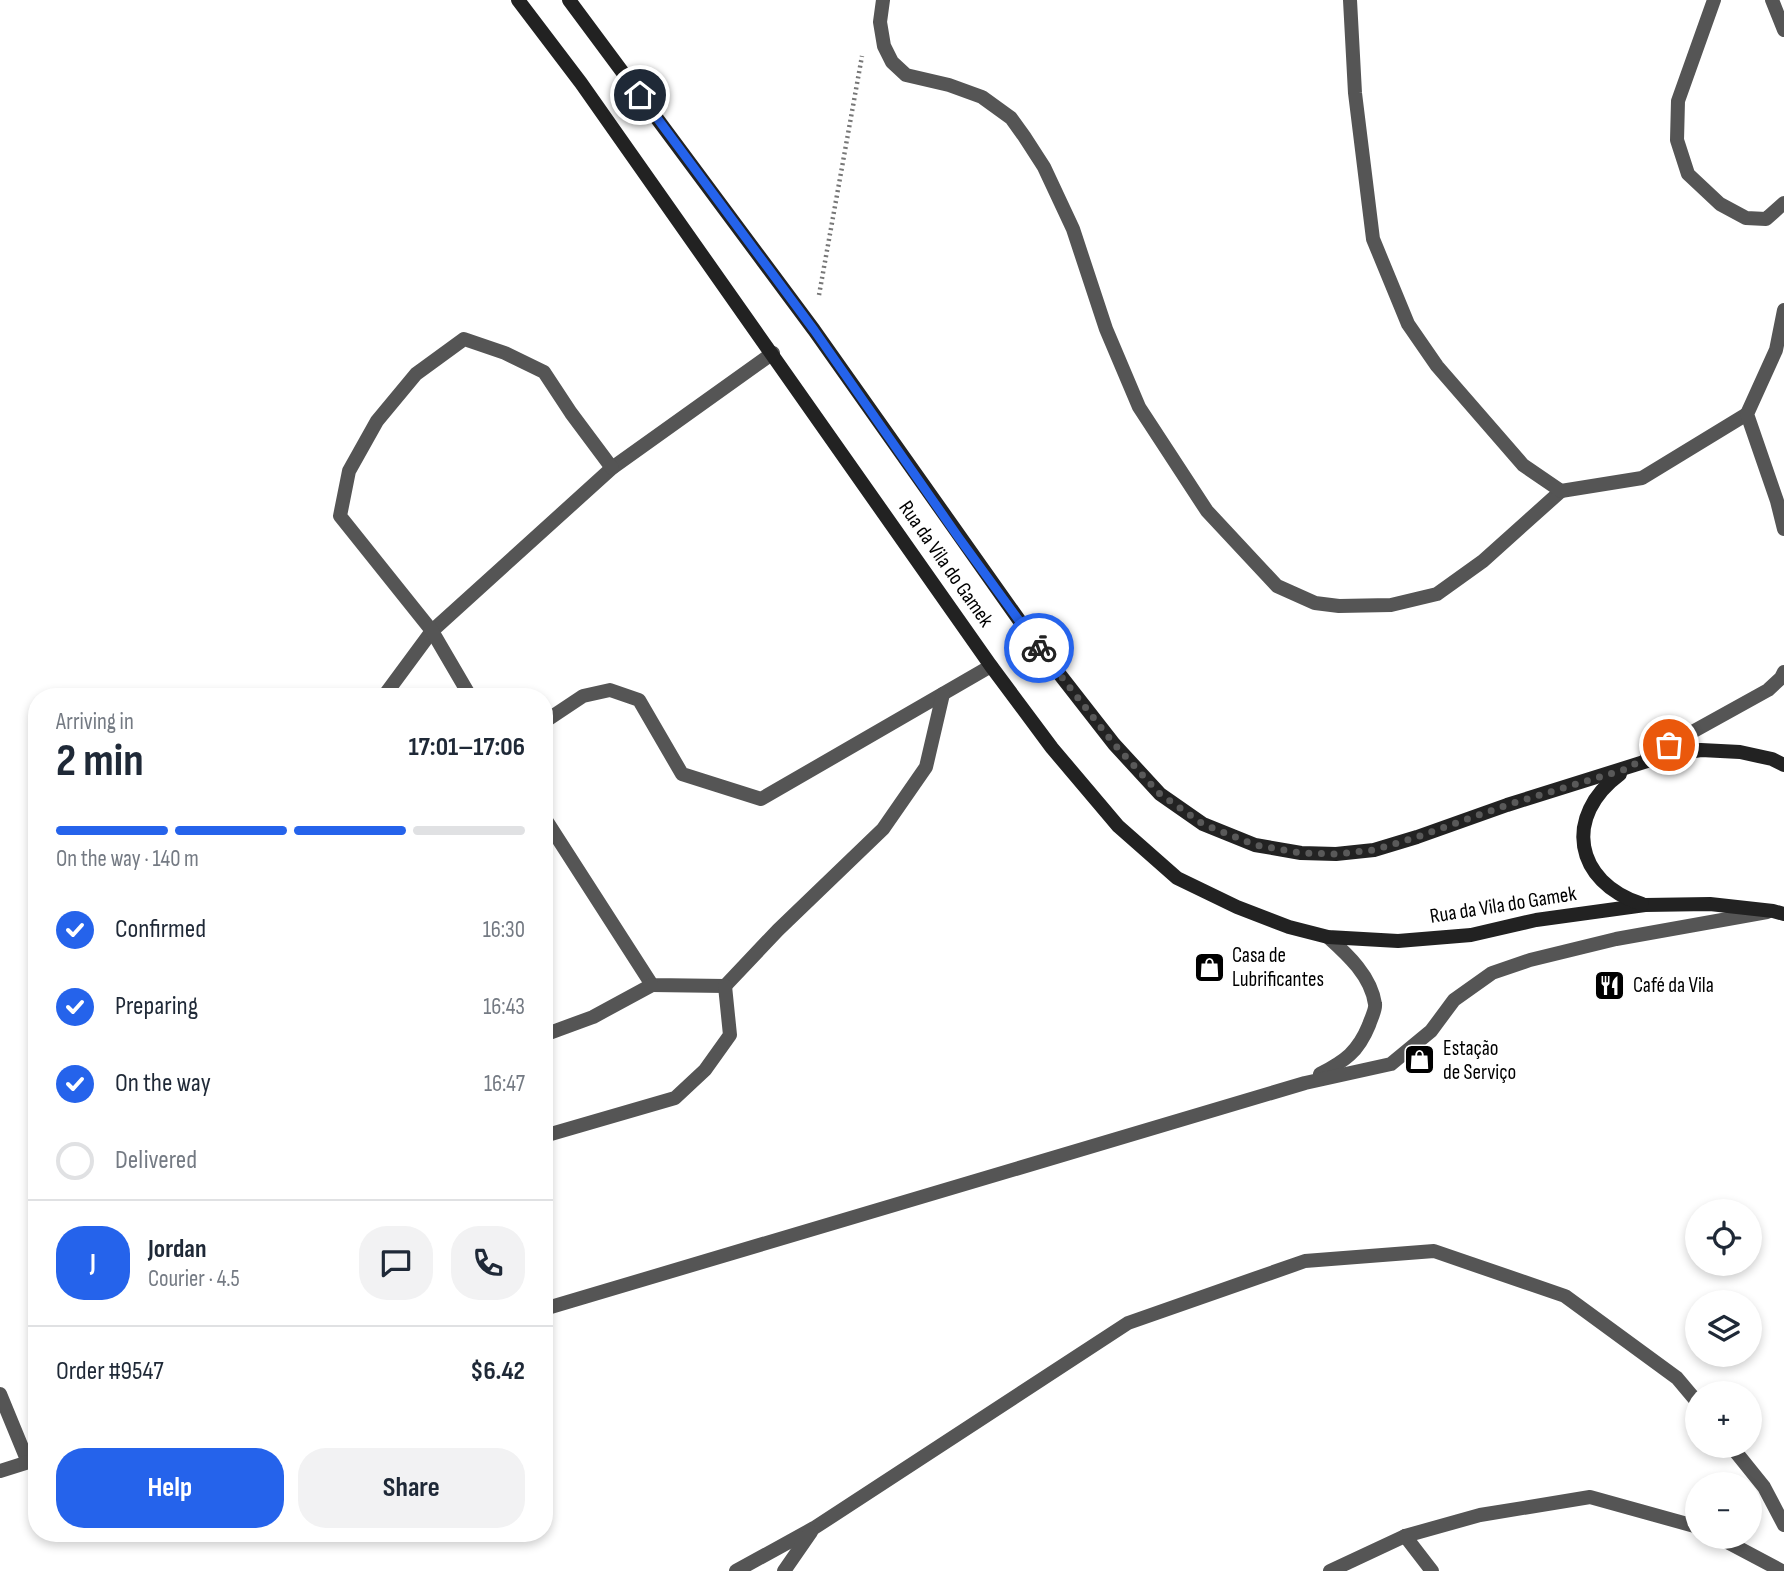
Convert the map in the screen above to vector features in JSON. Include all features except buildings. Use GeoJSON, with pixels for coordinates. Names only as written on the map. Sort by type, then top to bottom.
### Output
{"type":"FeatureCollection","features":[{"type":"Feature","properties":{"kind":"main road","name":"Rua da Vila do Gamek"},"geometry":{"type":"LineString","coordinates":[[518,0],[581,83],[1052,748],[1118,826],[1177,878],[1237,907],[1289,927],[1328,937],[1398,941],[1471,935],[1536,920],[1645,905],[1710,904],[1780,910]]}},
{"type":"Feature","properties":{"kind":"main road","name":"Rua da Vila do Gamek"},"geometry":{"type":"LineString","coordinates":[[569,0],[814,330],[1036,644],[1114,744],[1160,794],[1203,824],[1255,845],[1301,853],[1336,854],[1374,850],[1663,756],[1701,750],[1740,752],[1772,759],[1784,765]]}},
{"type":"Feature","properties":{"kind":"main road","name":"Rua da Vila do Gamek"},"geometry":{"type":"LineString","coordinates":[[1626,769],[1607,783],[1592,801],[1584,825],[1583,848],[1593,869],[1606,885],[1624,898],[1645,905]]}},
{"type":"Feature","properties":{"kind":"street"},"geometry":{"type":"LineString","coordinates":[[883,0],[880,22],[884,46],[892,62],[906,75],[949,85],[982,97],[1011,118],[1024,136],[1044,167],[1073,229],[1106,329],[1139,407],[1208,511],[1277,586],[1315,603],[1339,606],[1391,605],[1437,594],[1483,561],[1561,491],[1642,478],[1747,414],[1776,350],[1784,310]]}},
{"type":"Feature","properties":{"kind":"street"},"geometry":{"type":"LineString","coordinates":[[1350,0],[1355,93],[1373,239],[1408,324],[1437,366],[1523,465],[1561,491]]}},
{"type":"Feature","properties":{"kind":"street"},"geometry":{"type":"LineString","coordinates":[[1714,0],[1678,101],[1677,140],[1688,174],[1720,205],[1746,218],[1766,219],[1784,203]]}},
{"type":"Feature","properties":{"kind":"street"},"geometry":{"type":"LineString","coordinates":[[1772,0],[1784,30]]}},
{"type":"Feature","properties":{"kind":"street"},"geometry":{"type":"LineString","coordinates":[[465,688],[432,631],[340,516],[349,471],[377,421],[416,374],[464,339],[505,353],[544,372],[570,413],[612,468]]}},
{"type":"Feature","properties":{"kind":"street"},"geometry":{"type":"LineString","coordinates":[[390,688],[432,631],[612,468],[773,353]]}},
{"type":"Feature","properties":{"kind":"street"},"geometry":{"type":"LineString","coordinates":[[1747,414],[1784,529]]}},
{"type":"Feature","properties":{"kind":"street"},"geometry":{"type":"LineString","coordinates":[[553,716],[583,695],[610,690],[639,700],[682,774],[761,799],[992,666]]}},
{"type":"Feature","properties":{"kind":"street"},"geometry":{"type":"LineString","coordinates":[[1626,769],[1768,690],[1784,672]]}},
{"type":"Feature","properties":{"kind":"street"},"geometry":{"type":"LineString","coordinates":[[553,1032],[593,1017],[652,985],[725,986],[778,930],[883,829],[926,767],[943,694]]}},
{"type":"Feature","properties":{"kind":"street"},"geometry":{"type":"LineString","coordinates":[[553,831],[652,985]]}},
{"type":"Feature","properties":{"kind":"street"},"geometry":{"type":"LineString","coordinates":[[553,1306],[1305,1083],[1391,1064],[1431,1031],[1454,1000],[1492,974],[1530,960],[1616,939],[1780,910]]}},
{"type":"Feature","properties":{"kind":"street"},"geometry":{"type":"LineString","coordinates":[[1305,1083],[1348,1059],[1365,1034],[1376,1006],[1367,982],[1351,958],[1328,937]]}},
{"type":"Feature","properties":{"kind":"street"},"geometry":{"type":"LineString","coordinates":[[553,1133],[675,1098],[705,1070],[730,1035],[725,986]]}},
{"type":"Feature","properties":{"kind":"street"},"geometry":{"type":"LineString","coordinates":[[736,1571],[814,1528],[1128,1323],[1305,1261],[1434,1251],[1565,1296],[1677,1378],[1685,1388]]}},
{"type":"Feature","properties":{"kind":"street"},"geometry":{"type":"LineString","coordinates":[[0,1394],[28,1453]]}},
{"type":"Feature","properties":{"kind":"street"},"geometry":{"type":"LineString","coordinates":[[1741,1458],[1764,1487],[1784,1525]]}},
{"type":"Feature","properties":{"kind":"street"},"geometry":{"type":"LineString","coordinates":[[0,1471],[28,1462]]}},
{"type":"Feature","properties":{"kind":"street"},"geometry":{"type":"LineString","coordinates":[[1330,1571],[1405,1536],[1480,1515],[1590,1497],[1685,1523]]}},
{"type":"Feature","properties":{"kind":"street"},"geometry":{"type":"LineString","coordinates":[[783,1571],[814,1528]]}},
{"type":"Feature","properties":{"kind":"street"},"geometry":{"type":"LineString","coordinates":[[1405,1536],[1432,1571]]}},
{"type":"Feature","properties":{"kind":"street"},"geometry":{"type":"LineString","coordinates":[[1741,1549],[1782,1571]]}},
{"type":"Feature","properties":{"kind":"path"},"geometry":{"type":"LineString","coordinates":[[814,330],[863,53]]}},
{"type":"Feature","properties":{"kind":"way so far"},"geometry":{"type":"LineString","coordinates":[[1039,648],[1114,744],[1160,794],[1203,824],[1255,845],[1301,853],[1336,854],[1374,850],[1507,805],[1626,769],[1669,745]]}},
{"type":"Feature","properties":{"kind":"place","name":"Casa de Lubrificantes"},"geometry":{"type":"Point","coordinates":[1209,967]}},
{"type":"Feature","properties":{"kind":"place","name":"Café da Vila"},"geometry":{"type":"Point","coordinates":[1610,985]}},
{"type":"Feature","properties":{"kind":"place","name":"Estação de Serviço"},"geometry":{"type":"Point","coordinates":[1420,1060]}},
{"type":"Feature","properties":{"kind":"route"},"geometry":{"type":"LineString","coordinates":[[640,95],[814,330],[1039,648]]}}]}
